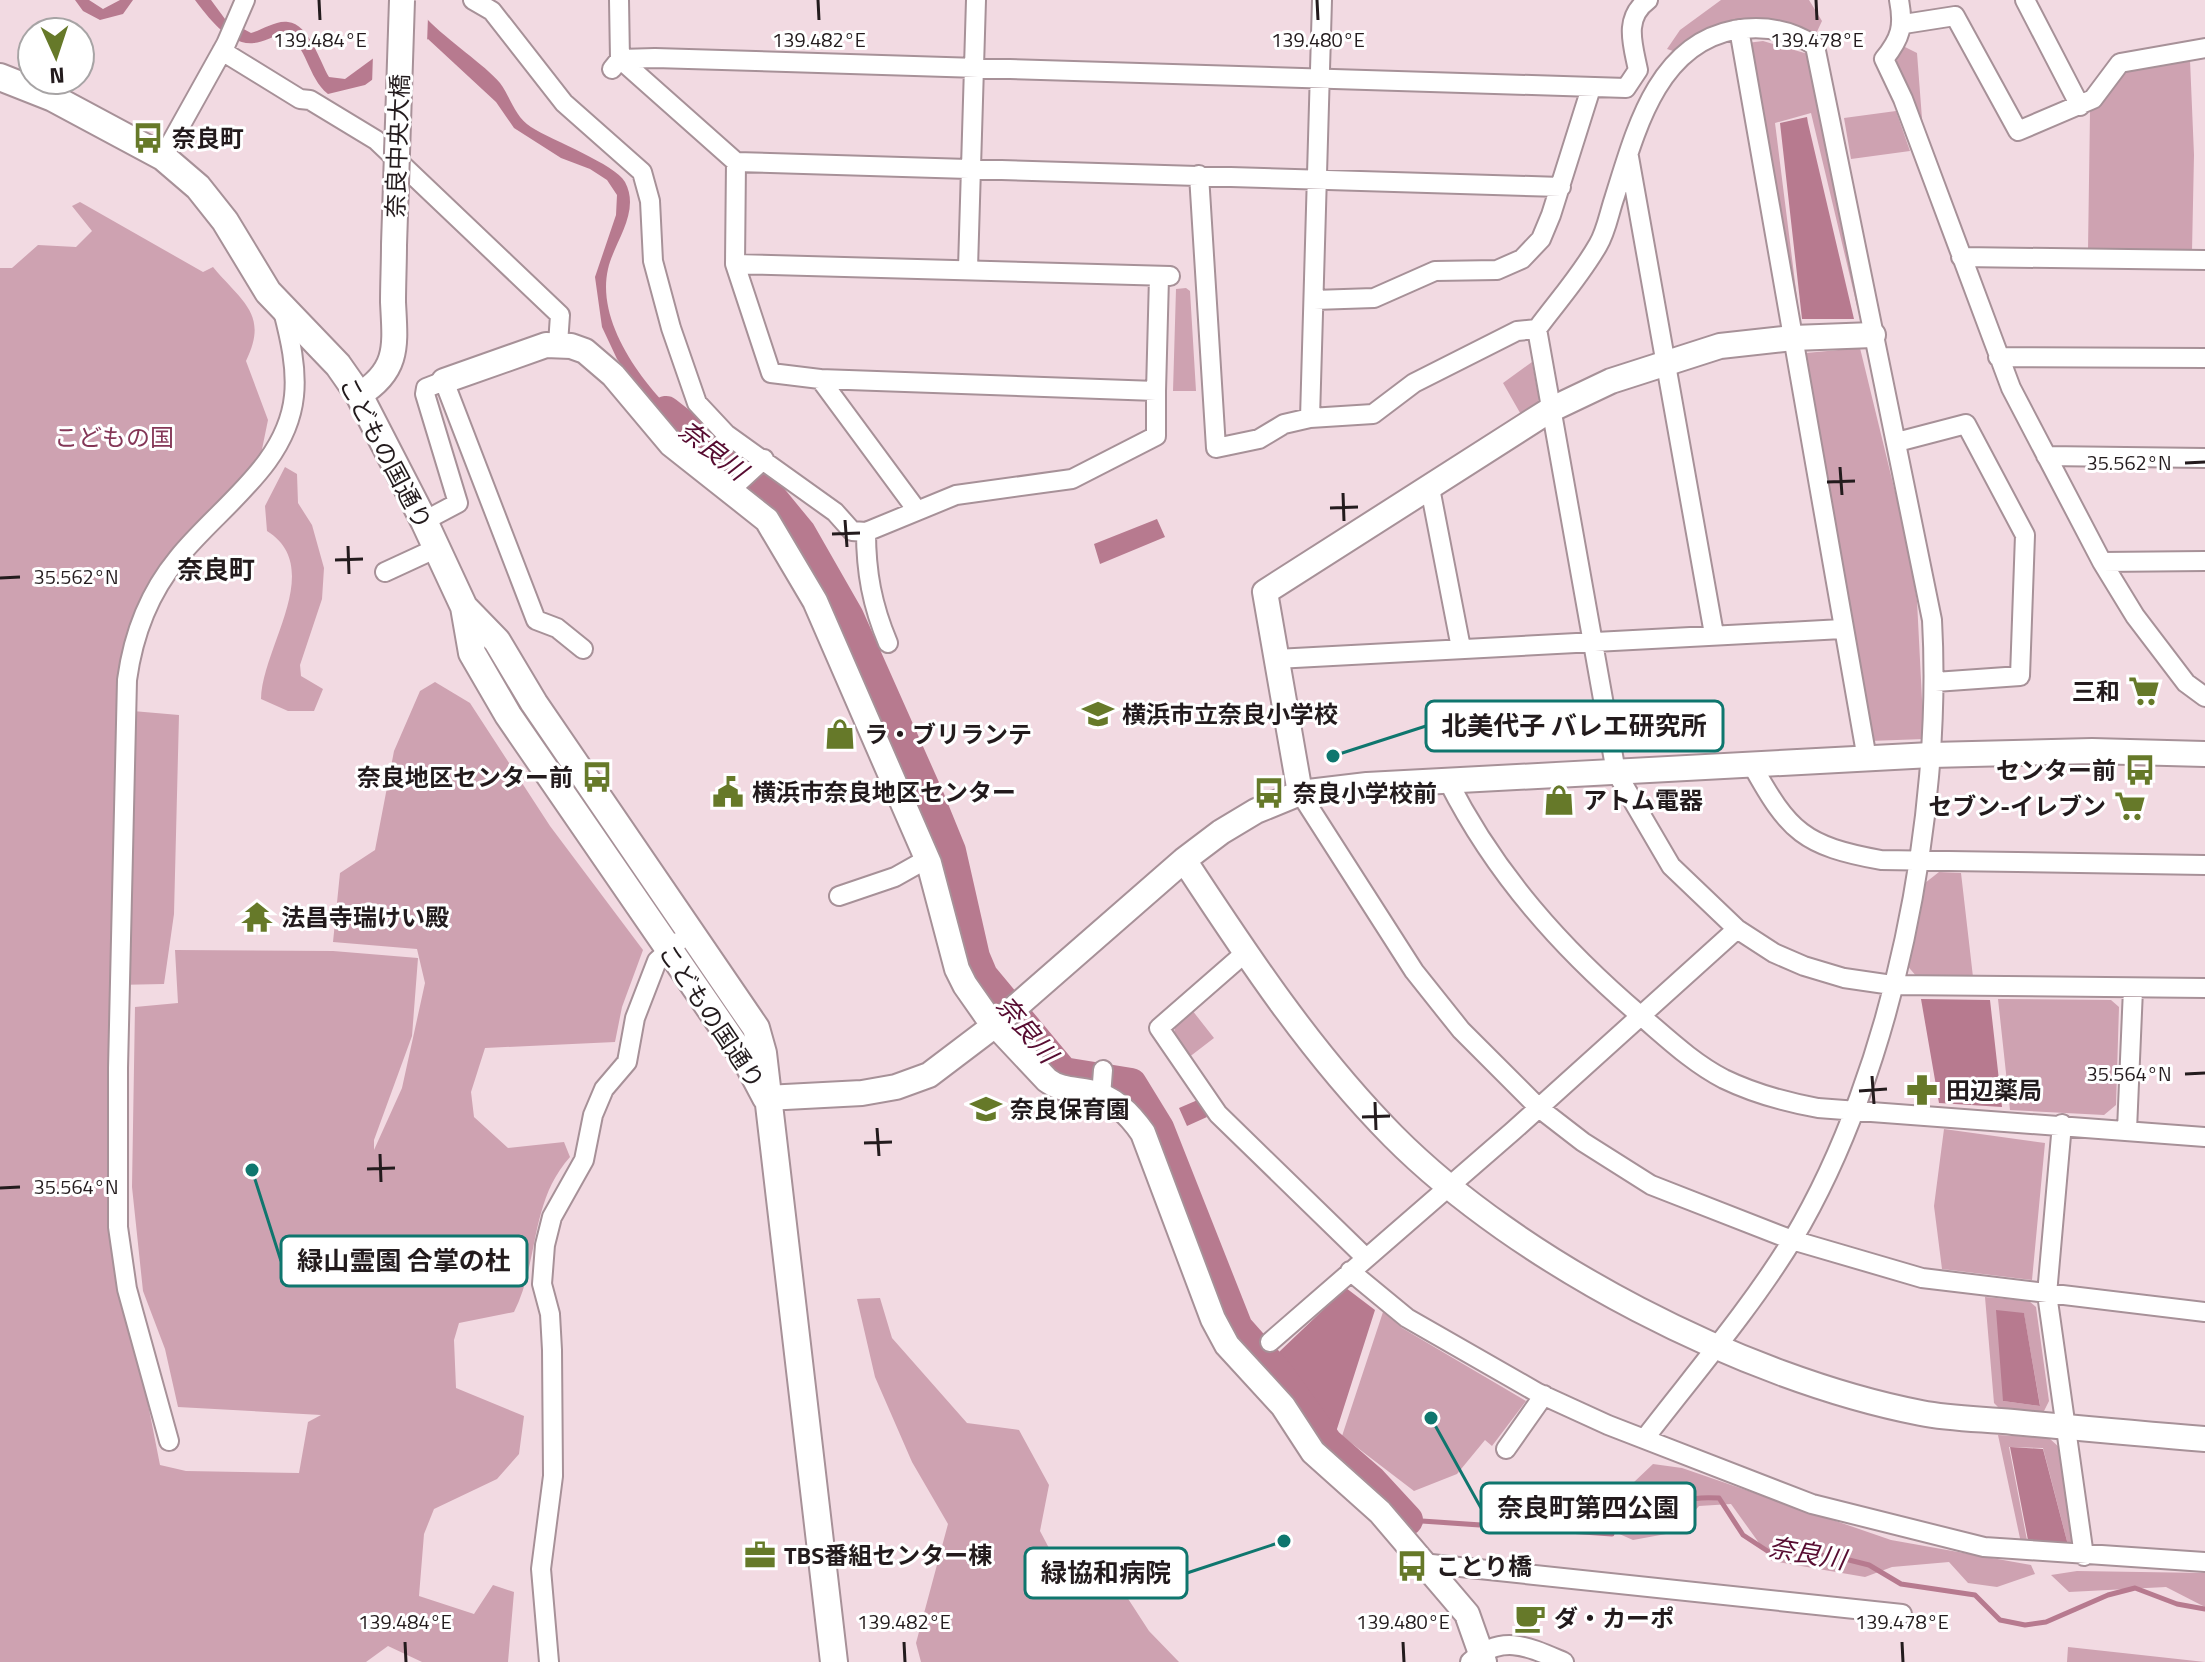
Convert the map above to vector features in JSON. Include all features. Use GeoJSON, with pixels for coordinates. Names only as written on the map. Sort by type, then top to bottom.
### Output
{"type":"FeatureCollection","features":[{"type":"Feature","properties":{"kind":"main road","name":"こどもの国通り"},"geometry":{"type":"LineString","coordinates":[[0,77],[53,98],[163,157],[198,187],[225,221],[258,280],[338,365],[359,395],[424,521],[464,607],[472,653],[508,715],[748,1064],[766,1098]]}},
{"type":"Feature","properties":{"kind":"main road","name":"こどもの国通り"},"geometry":{"type":"LineString","coordinates":[[464,607],[497,641],[534,703],[756,1028],[763,1053],[834,1662]]}},
{"type":"Feature","properties":{"kind":"street"},"geometry":{"type":"LineString","coordinates":[[163,157],[224,47],[245,0]]}},
{"type":"Feature","properties":{"kind":"street","name":"奈良中央大橋"},"geometry":{"type":"LineString","coordinates":[[359,395],[379,382],[391,360],[395,342],[394,245],[402,0]]}},
{"type":"Feature","properties":{"kind":"street"},"geometry":{"type":"LineString","coordinates":[[473,0],[492,11],[564,103],[642,172],[650,201],[653,261],[671,328],[697,403],[726,434],[761,462],[835,512],[852,531],[866,532],[956,495],[1072,479],[1156,436],[1156,391],[1165,277],[968,268],[735,264]]}},
{"type":"Feature","properties":{"kind":"street"},"geometry":{"type":"LineString","coordinates":[[616,64],[619,0]]}},
{"type":"Feature","properties":{"kind":"street"},"geometry":{"type":"LineString","coordinates":[[968,268],[976,0]]}},
{"type":"Feature","properties":{"kind":"street"},"geometry":{"type":"LineString","coordinates":[[1310,418],[1322,0]]}},
{"type":"Feature","properties":{"kind":"street"},"geometry":{"type":"LineString","coordinates":[[616,64],[974,68],[1626,88],[1638,70],[1630,30],[1638,7],[1648,0]]}},
{"type":"Feature","properties":{"kind":"street"},"geometry":{"type":"LineString","coordinates":[[1899,0],[1904,24],[1897,43],[1884,59],[1903,99],[1998,357],[2102,562],[2173,667],[2205,697]]}},
{"type":"Feature","properties":{"kind":"street"},"geometry":{"type":"LineString","coordinates":[[2025,0],[2080,106]]}},
{"type":"Feature","properties":{"kind":"street"},"geometry":{"type":"LineString","coordinates":[[1904,24],[1955,16],[2018,131],[2093,99],[2120,63],[2205,48]]}},
{"type":"Feature","properties":{"kind":"street"},"geometry":{"type":"LineString","coordinates":[[1645,1438],[1717,1346],[1792,1240],[1822,1185],[1854,1109],[1876,1048],[1892,985],[1920,860],[1935,682],[1926,578],[1873,335],[1824,75],[1815,46],[1796,33],[1767,27],[1712,35],[1673,64],[1646,108],[1600,244],[1537,329],[1616,772],[1671,866],[1737,929],[1774,953],[1804,966],[1844,978],[1892,985],[2205,988]]}},
{"type":"Feature","properties":{"kind":"street"},"geometry":{"type":"LineString","coordinates":[[1739,29],[1867,759]]}},
{"type":"Feature","properties":{"kind":"street"},"geometry":{"type":"LineString","coordinates":[[224,47],[376,140],[560,315],[558,344]]}},
{"type":"Feature","properties":{"kind":"street"},"geometry":{"type":"LineString","coordinates":[[616,64],[736,162],[1561,187]]}},
{"type":"Feature","properties":{"kind":"street"},"geometry":{"type":"LineString","coordinates":[[1314,300],[1374,298],[1435,271],[1497,270],[1522,259],[1541,239],[1561,187],[1591,88]]}},
{"type":"Feature","properties":{"kind":"street"},"geometry":{"type":"LineString","coordinates":[[1628,154],[1714,634]]}},
{"type":"Feature","properties":{"kind":"street"},"geometry":{"type":"LineString","coordinates":[[736,162],[735,264],[771,373],[820,379],[1156,391]]}},
{"type":"Feature","properties":{"kind":"street"},"geometry":{"type":"LineString","coordinates":[[1199,175],[1196,275],[1216,448],[1259,439],[1284,424],[1310,418],[1373,414],[1414,383],[1517,331],[1537,329]]}},
{"type":"Feature","properties":{"kind":"street"},"geometry":{"type":"LineString","coordinates":[[1961,257],[2205,260]]}},
{"type":"Feature","properties":{"kind":"street"},"geometry":{"type":"LineString","coordinates":[[169,1441],[127,1289],[118,1227],[118,1068],[127,680],[141,620],[156,591],[178,558],[268,460],[288,422],[294,397],[294,371],[281,304]]}},
{"type":"Feature","properties":{"kind":"street"},"geometry":{"type":"LineString","coordinates":[[1873,335],[1793,338],[1720,346],[1666,360],[1550,410],[1265,592],[1300,793],[1438,1004],[1539,1108],[1583,1142],[1651,1185],[1792,1240],[1922,1278],[2205,1312]]}},
{"type":"Feature","properties":{"kind":"street"},"geometry":{"type":"LineString","coordinates":[[424,521],[458,503],[425,394],[426,388],[530,349],[558,344],[585,351],[601,363],[661,434],[749,503],[784,545],[820,612],[927,859],[957,969],[974,1000],[1055,1086],[1102,1084],[1130,1115],[1143,1133],[1213,1319],[1227,1345],[1283,1406],[1313,1452],[1380,1512],[1467,1614],[1479,1659],[1508,1643],[1564,1662]]}},
{"type":"Feature","properties":{"kind":"street"},"geometry":{"type":"LineString","coordinates":[[1998,357],[2205,358]]}},
{"type":"Feature","properties":{"kind":"street"},"geometry":{"type":"LineString","coordinates":[[820,379],[916,509]]}},
{"type":"Feature","properties":{"kind":"street"},"geometry":{"type":"LineString","coordinates":[[444,381],[536,620],[557,628],[583,649]]}},
{"type":"Feature","properties":{"kind":"street"},"geometry":{"type":"LineString","coordinates":[[1897,442],[1966,424],[2025,535],[2020,676],[1935,682]]}},
{"type":"Feature","properties":{"kind":"street"},"geometry":{"type":"LineString","coordinates":[[2046,456],[2205,458]]}},
{"type":"Feature","properties":{"kind":"street"},"geometry":{"type":"LineString","coordinates":[[740,481],[761,462]]}},
{"type":"Feature","properties":{"kind":"street"},"geometry":{"type":"LineString","coordinates":[[1430,488],[1461,648]]}},
{"type":"Feature","properties":{"kind":"street"},"geometry":{"type":"LineString","coordinates":[[866,532],[866,571],[877,617],[888,643]]}},
{"type":"Feature","properties":{"kind":"street"},"geometry":{"type":"LineString","coordinates":[[385,572],[437,548]]}},
{"type":"Feature","properties":{"kind":"street"},"geometry":{"type":"LineString","coordinates":[[2102,562],[2205,561]]}},
{"type":"Feature","properties":{"kind":"street"},"geometry":{"type":"LineString","coordinates":[[1276,659],[1842,629]]}},
{"type":"Feature","properties":{"kind":"street"},"geometry":{"type":"LineString","coordinates":[[766,1098],[862,1093],[918,1080],[940,1068],[998,1022],[1184,860],[1256,811],[1300,793],[1448,781],[1931,755],[2076,751],[2205,754]]}},
{"type":"Feature","properties":{"kind":"street"},"geometry":{"type":"LineString","coordinates":[[1752,765],[1773,804],[1791,827],[1816,843],[1841,853],[1881,860],[2205,865]]}},
{"type":"Feature","properties":{"kind":"street"},"geometry":{"type":"LineString","coordinates":[[1448,781],[1517,893],[1545,927],[1690,1058],[1723,1079],[1773,1100],[2205,1137]]}},
{"type":"Feature","properties":{"kind":"street"},"geometry":{"type":"LineString","coordinates":[[839,896],[895,877],[927,859]]}},
{"type":"Feature","properties":{"kind":"street"},"geometry":{"type":"LineString","coordinates":[[1184,860],[1245,953],[1307,1038],[1394,1137],[1448,1186],[1506,1231],[1595,1286],[1717,1346],[1864,1400],[1924,1414],[2205,1439]]}},
{"type":"Feature","properties":{"kind":"street"},"geometry":{"type":"LineString","coordinates":[[851,871],[858,890]]}},
{"type":"Feature","properties":{"kind":"street"},"geometry":{"type":"LineString","coordinates":[[1270,1342],[1539,1108],[1737,929]]}},
{"type":"Feature","properties":{"kind":"street"},"geometry":{"type":"LineString","coordinates":[[549,1662],[541,1569],[553,1476],[550,1314],[542,1284],[545,1245],[552,1217],[584,1160],[593,1115],[604,1089],[627,1062],[635,1018],[657,961],[667,949],[690,933]]}},
{"type":"Feature","properties":{"kind":"street"},"geometry":{"type":"LineString","coordinates":[[1245,953],[1159,1028],[1218,1114],[1366,1258]]}},
{"type":"Feature","properties":{"kind":"street"},"geometry":{"type":"LineString","coordinates":[[2127,1130],[2133,989]]}},
{"type":"Feature","properties":{"kind":"street"},"geometry":{"type":"LineString","coordinates":[[2062,1124],[2047,1294],[2084,1556]]}},
{"type":"Feature","properties":{"kind":"street"},"geometry":{"type":"LineString","coordinates":[[1350,1271],[1407,1318],[1544,1395],[1812,1504],[1899,1529],[1984,1547],[2205,1562]]}},
{"type":"Feature","properties":{"kind":"street"},"geometry":{"type":"LineString","coordinates":[[1506,1449],[1544,1395]]}},
{"type":"Feature","properties":{"kind":"street"},"geometry":{"type":"LineString","coordinates":[[1422,1563],[1902,1614]]}},
{"type":"Feature","properties":{"kind":"green space"},"geometry":{"type":"Polygon","coordinates":[[[1721,0],[1809,0],[1822,21],[1814,38],[1773,27],[1741,23],[1710,30],[1673,51],[1667,49],[1680,30],[1721,0]]]}},
{"type":"Feature","properties":{"kind":"green space"},"geometry":{"type":"Polygon","coordinates":[[[1763,41],[1808,54],[1861,306],[1857,306],[1811,113],[1775,123],[1799,314],[1794,311],[1778,197],[1747,43],[1763,41]]]}},
{"type":"Feature","properties":{"kind":"green space"},"geometry":{"type":"Polygon","coordinates":[[[1897,43],[1917,53],[1925,158],[1884,59],[1897,43]]]}},
{"type":"Feature","properties":{"kind":"green space"},"geometry":{"type":"Polygon","coordinates":[[[2190,60],[2194,155],[2192,251],[2088,250],[2090,112],[2125,72],[2190,60]]]}},
{"type":"Feature","properties":{"kind":"green space"},"geometry":{"type":"Polygon","coordinates":[[[1896,111],[1910,151],[1851,159],[1844,118],[1896,111]]]}},
{"type":"Feature","properties":{"kind":"green space","name":"こどもの国"},"geometry":{"type":"Polygon","coordinates":[[[80,202],[203,272],[213,267],[242,300],[249,310],[255,331],[246,361],[268,420],[260,459],[137,619],[121,710],[179,715],[174,914],[164,984],[115,985],[131,1318],[160,1465],[186,1471],[299,1473],[308,1422],[321,1415],[178,1407],[165,1349],[143,1291],[132,1187],[135,1007],[178,1003],[175,950],[333,951],[418,958],[412,1036],[374,1140],[374,1150],[402,1088],[425,983],[417,949],[333,942],[340,873],[375,850],[394,751],[420,691],[435,682],[470,703],[550,826],[643,950],[622,1007],[615,1042],[485,1048],[471,1092],[474,1117],[508,1148],[564,1142],[570,1157],[548,1193],[528,1272],[514,1312],[459,1323],[454,1340],[456,1388],[524,1416],[519,1454],[497,1479],[434,1509],[424,1534],[419,1596],[474,1614],[493,1585],[514,1592],[508,1662],[422,1662],[388,1646],[366,1662],[0,1662],[0,268],[12,268],[38,245],[76,247],[92,231],[72,206],[80,202]]]}},
{"type":"Feature","properties":{"kind":"green space"},"geometry":{"type":"Polygon","coordinates":[[[1186,288],[1190,291],[1196,391],[1173,391],[1176,289],[1186,288]]]}},
{"type":"Feature","properties":{"kind":"green space"},"geometry":{"type":"Polygon","coordinates":[[[1860,348],[1907,541],[1917,601],[1924,739],[1870,741],[1806,353],[1860,348]]]}},
{"type":"Feature","properties":{"kind":"green space"},"geometry":{"type":"Polygon","coordinates":[[[1532,362],[1539,399],[1534,413],[1523,418],[1503,383],[1532,362]]]}},
{"type":"Feature","properties":{"kind":"green space"},"geometry":{"type":"Polygon","coordinates":[[[285,467],[297,474],[298,503],[312,525],[324,568],[322,599],[300,665],[301,676],[323,689],[314,711],[288,711],[261,699],[264,678],[291,587],[291,566],[284,547],[267,531],[265,506],[285,467]]]}},
{"type":"Feature","properties":{"kind":"green space"},"geometry":{"type":"Polygon","coordinates":[[[1939,872],[1961,873],[1973,977],[1917,977],[1905,963],[1925,883],[1939,872]]]}},
{"type":"Feature","properties":{"kind":"green space"},"geometry":{"type":"Polygon","coordinates":[[[1998,999],[2111,1000],[2119,1007],[2116,1105],[2104,1115],[2010,1110],[1998,999]]]}},
{"type":"Feature","properties":{"kind":"green space"},"geometry":{"type":"Polygon","coordinates":[[[1192,1010],[1214,1038],[1188,1058],[1174,1036],[1175,1024],[1192,1010]]]}},
{"type":"Feature","properties":{"kind":"green space"},"geometry":{"type":"Polygon","coordinates":[[[1944,1129],[2045,1143],[2032,1280],[1942,1269],[1934,1206],[1944,1129]]]}},
{"type":"Feature","properties":{"kind":"green space"},"geometry":{"type":"Polygon","coordinates":[[[1985,1297],[2029,1301],[2036,1307],[2049,1401],[2043,1413],[1999,1408],[1994,1403],[1985,1297]],[[2024,1314],[2003,1401],[2040,1406],[2024,1314]]]}},
{"type":"Feature","properties":{"kind":"green space"},"geometry":{"type":"Polygon","coordinates":[[[880,1298],[892,1338],[967,1423],[1019,1430],[1049,1485],[1040,1531],[1060,1569],[1099,1554],[1149,1631],[1179,1662],[921,1662],[916,1643],[948,1524],[912,1462],[875,1377],[857,1299],[880,1298]]]}},
{"type":"Feature","properties":{"kind":"green space"},"geometry":{"type":"Polygon","coordinates":[[[1383,1312],[1402,1328],[1526,1401],[1492,1446],[1485,1440],[1457,1474],[1414,1491],[1342,1436],[1383,1312]]]}},
{"type":"Feature","properties":{"kind":"green space"},"geometry":{"type":"Polygon","coordinates":[[[1998,1435],[2049,1438],[2060,1448],[2074,1545],[2065,1549],[2021,1543],[1998,1435]],[[2009,1447],[2027,1540],[2068,1545],[2043,1448],[2009,1447]]]}},
{"type":"Feature","properties":{"kind":"green space"},"geometry":{"type":"Polygon","coordinates":[[[1653,1464],[1682,1468],[1891,1540],[2031,1565],[2035,1574],[1997,1587],[1968,1583],[1949,1562],[1892,1567],[1865,1577],[1772,1561],[1731,1504],[1699,1506],[1677,1532],[1633,1540],[1592,1522],[1653,1464]]]}},
{"type":"Feature","properties":{"kind":"green space"},"geometry":{"type":"Polygon","coordinates":[[[2077,1571],[2205,1573],[2205,1607],[2166,1587],[2069,1592],[2051,1575],[2077,1571]]]}},
{"type":"Feature","properties":{"kind":"green space"},"geometry":{"type":"Polygon","coordinates":[[[2068,1647],[2205,1662],[2067,1662],[2068,1647]]]}},
{"type":"Feature","properties":{"kind":"shaded area"},"geometry":{"type":"Polygon","coordinates":[[[75,0],[89,0],[103,9],[120,0],[133,0],[123,14],[100,20],[83,11],[75,0]]]}},
{"type":"Feature","properties":{"kind":"shaded area"},"geometry":{"type":"Polygon","coordinates":[[[195,0],[211,0],[225,19],[251,33],[279,22],[295,24],[308,36],[329,77],[345,79],[427,19],[500,83],[526,123],[619,175],[625,182],[630,204],[625,227],[608,269],[606,292],[610,316],[633,363],[649,385],[701,437],[693,444],[655,409],[617,359],[602,327],[595,277],[616,215],[617,195],[607,180],[590,169],[561,158],[514,128],[496,102],[428,39],[365,85],[328,94],[316,79],[298,45],[284,32],[254,43],[236,40],[220,29],[195,0]]]}},
{"type":"Feature","properties":{"kind":"shaded area"},"geometry":{"type":"Polygon","coordinates":[[[1807,117],[1854,319],[1802,319],[1780,123],[1807,117]]]}},
{"type":"Feature","properties":{"kind":"shaded area"},"geometry":{"type":"Polygon","coordinates":[[[1157,519],[1165,537],[1100,564],[1094,544],[1157,519]]]}},
{"type":"Feature","properties":{"kind":"shaded area"},"geometry":{"type":"Polygon","coordinates":[[[1921,999],[1990,1000],[2002,1107],[1939,1103],[1921,999]]]}},
{"type":"Feature","properties":{"kind":"shaded area"},"geometry":{"type":"Polygon","coordinates":[[[1200,1099],[1207,1117],[1187,1126],[1179,1108],[1200,1099]]]}},
{"type":"Feature","properties":{"kind":"shaded area"},"geometry":{"type":"Polygon","coordinates":[[[1346,1288],[1375,1310],[1336,1432],[1279,1352],[1346,1288]]]}},
{"type":"Feature","properties":{"kind":"shaded area"},"geometry":{"type":"Polygon","coordinates":[[[1996,1310],[2024,1313],[2040,1406],[2003,1401],[1996,1310]]]}},
{"type":"Feature","properties":{"kind":"shaded area"},"geometry":{"type":"Polygon","coordinates":[[[2010,1447],[2043,1449],[2068,1545],[2028,1540],[2010,1447]]]}},
{"type":"Feature","properties":{"kind":"pier"},"geometry":{"type":"Polygon","coordinates":[[[428,16],[427,44],[372,85],[373,53],[428,16]]]}},
{"type":"Feature","properties":{"kind":"waterway","name":"奈良川"},"geometry":{"type":"LineString","coordinates":[[666,412],[763,488],[800,533],[848,617],[950,851],[974,957],[982,976],[1063,1073],[1131,1084],[1158,1128],[1237,1328],[1277,1373],[1327,1443],[1371,1481],[1407,1520]]}},
{"type":"Feature","properties":{"kind":"waterway","name":"奈良川"},"geometry":{"type":"LineString","coordinates":[[1407,1520],[1612,1534],[1613,1520],[1663,1529],[1672,1512],[1684,1502],[1719,1498],[1743,1535],[1769,1552],[1833,1556],[1869,1565],[1901,1584],[1975,1595],[2000,1620],[2025,1625],[2046,1622],[2108,1595],[2135,1588],[2177,1604],[2205,1609]]}},
{"type":"Feature","properties":{"kind":"place","name":"奈良町"},"geometry":{"type":"Point","coordinates":[148,138]}},
{"type":"Feature","properties":{"kind":"place","name":"三和"},"geometry":{"type":"Point","coordinates":[2144,691]}},
{"type":"Feature","properties":{"kind":"place","name":"横浜市立奈良小学校"},"geometry":{"type":"Point","coordinates":[1098,714]}},
{"type":"Feature","properties":{"kind":"place","name":"ラ・ブリランテ"},"geometry":{"type":"Point","coordinates":[840,734]}},
{"type":"Feature","properties":{"kind":"place","name":"北美代子 バレエ研究所"},"geometry":{"type":"Point","coordinates":[1333,756]}},
{"type":"Feature","properties":{"kind":"place","name":"センター前"},"geometry":{"type":"Point","coordinates":[2140,770]}},
{"type":"Feature","properties":{"kind":"place","name":"奈良地区センター前"},"geometry":{"type":"Point","coordinates":[597,777]}},
{"type":"Feature","properties":{"kind":"place","name":"横浜市奈良地区センター"},"geometry":{"type":"Point","coordinates":[728,792]}},
{"type":"Feature","properties":{"kind":"place","name":"奈良小学校前"},"geometry":{"type":"Point","coordinates":[1269,793]}},
{"type":"Feature","properties":{"kind":"place","name":"アトム電器"},"geometry":{"type":"Point","coordinates":[1559,800]}},
{"type":"Feature","properties":{"kind":"place","name":"セブン-イレブン"},"geometry":{"type":"Point","coordinates":[2130,806]}},
{"type":"Feature","properties":{"kind":"place","name":"法昌寺瑞けい殿"},"geometry":{"type":"Point","coordinates":[257,917]}},
{"type":"Feature","properties":{"kind":"place","name":"田辺薬局"},"geometry":{"type":"Point","coordinates":[1922,1090]}},
{"type":"Feature","properties":{"kind":"place","name":"奈良保育園"},"geometry":{"type":"Point","coordinates":[986,1109]}},
{"type":"Feature","properties":{"kind":"place","name":"緑山霊園 合掌の杜"},"geometry":{"type":"Point","coordinates":[252,1170]}},
{"type":"Feature","properties":{"kind":"place","name":"奈良町第四公園"},"geometry":{"type":"Point","coordinates":[1431,1418]}},
{"type":"Feature","properties":{"kind":"place","name":"緑協和病院"},"geometry":{"type":"Point","coordinates":[1284,1541]}},
{"type":"Feature","properties":{"kind":"place","name":"TBS番組センター棟"},"geometry":{"type":"Point","coordinates":[760,1555]}},
{"type":"Feature","properties":{"kind":"place","name":"ことり橋"},"geometry":{"type":"Point","coordinates":[1412,1566]}},
{"type":"Feature","properties":{"kind":"place","name":"ダ・カーポ"},"geometry":{"type":"Point","coordinates":[1530,1618]}},
{"type":"Feature","properties":{"kind":"district","name":"奈良町"},"geometry":{"type":"Point","coordinates":[216,569]}}]}
